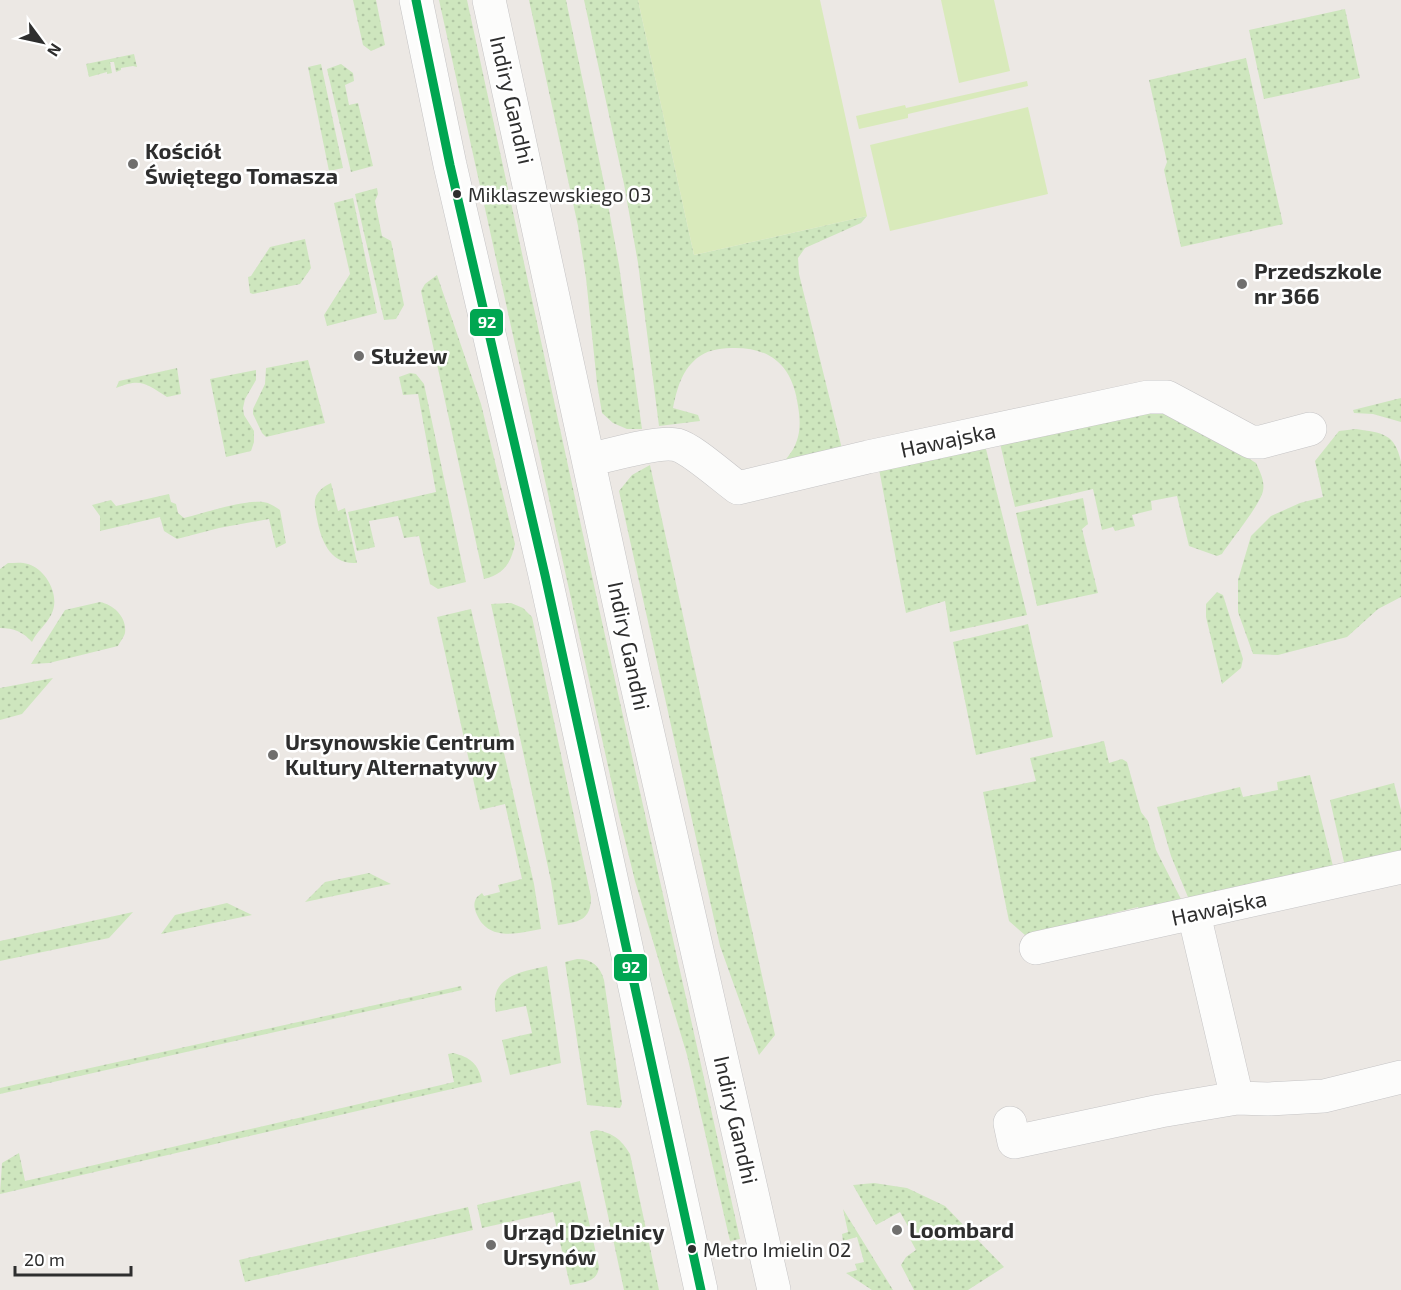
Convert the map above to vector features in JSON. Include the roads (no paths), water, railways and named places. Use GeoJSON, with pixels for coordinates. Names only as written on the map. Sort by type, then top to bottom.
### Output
{"type":"FeatureCollection","features":[{"type":"Feature","properties":{"kind":"street"},"geometry":{"type":"LineString","coordinates":[[416,0],[450,165],[545,575],[701,1290]]}},
{"type":"Feature","properties":{"kind":"street","name":"Indiry Gandhi"},"geometry":{"type":"LineString","coordinates":[[489,0],[709,1007],[774,1290]]}},
{"type":"Feature","properties":{"kind":"street","name":"Hawajska"},"geometry":{"type":"LineString","coordinates":[[589,460],[655,446],[676,445],[701,460],[738,488],[868,457],[1148,397],[1167,398],[1251,442],[1261,442],[1310,429]]}},
{"type":"Feature","properties":{"kind":"street","name":"Hawajska"},"geometry":{"type":"LineString","coordinates":[[1036,948],[1401,867]]}},
{"type":"Feature","properties":{"kind":"street"},"geometry":{"type":"LineString","coordinates":[[1194,914],[1237,1098]]}},
{"type":"Feature","properties":{"kind":"street"},"geometry":{"type":"LineString","coordinates":[[1010,1123],[1014,1142],[1160,1111],[1237,1098],[1324,1096],[1401,1077]]}},
{"type":"Feature","properties":{"kind":"place","name":"Kościół Świętego Tomasza"},"geometry":{"type":"Point","coordinates":[133,164]}},
{"type":"Feature","properties":{"kind":"place","name":"Miklaszewskiego 03"},"geometry":{"type":"Point","coordinates":[457,194]}},
{"type":"Feature","properties":{"kind":"place","name":"Przedszkole nr 366"},"geometry":{"type":"Point","coordinates":[1242,284]}},
{"type":"Feature","properties":{"kind":"place","name":"Służew"},"geometry":{"type":"Point","coordinates":[359,356]}},
{"type":"Feature","properties":{"kind":"place","name":"Ursynowskie Centrum Kultury Alternatywy"},"geometry":{"type":"Point","coordinates":[273,755]}},
{"type":"Feature","properties":{"kind":"place","name":"Loombard"},"geometry":{"type":"Point","coordinates":[897,1230]}},
{"type":"Feature","properties":{"kind":"place","name":"Urząd Dzielnicy Ursynów"},"geometry":{"type":"Point","coordinates":[491,1245]}},
{"type":"Feature","properties":{"kind":"place","name":"Metro Imielin 02"},"geometry":{"type":"Point","coordinates":[692,1249]}}]}
